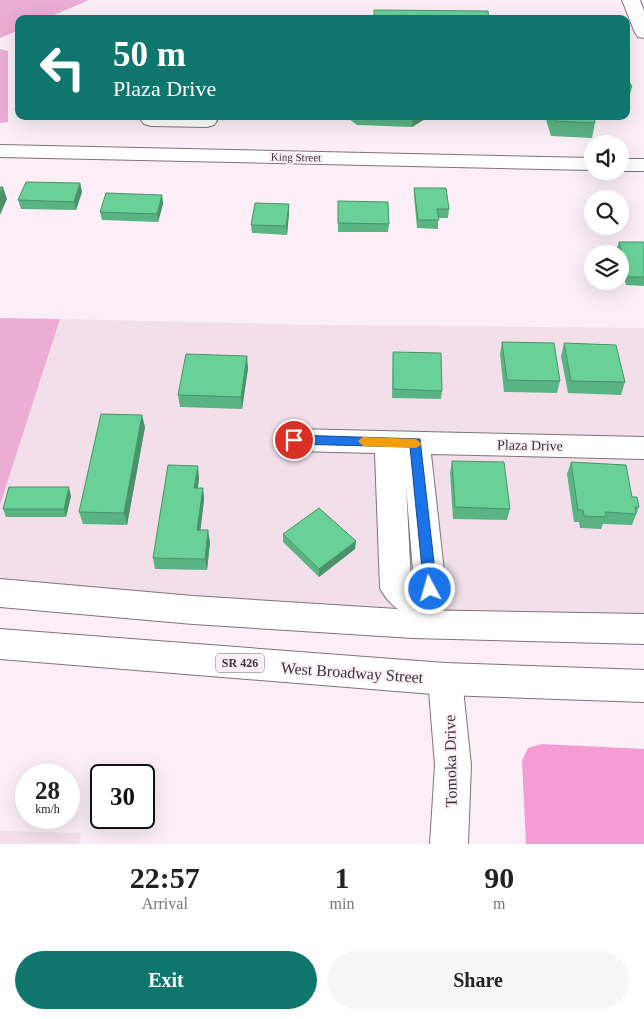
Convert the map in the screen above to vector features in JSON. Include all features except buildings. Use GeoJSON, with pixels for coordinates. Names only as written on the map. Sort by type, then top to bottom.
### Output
{"type":"FeatureCollection","features":[{"type":"Feature","properties":{"kind":"street"},"geometry":{"type":"LineString","coordinates":[[631,0],[644,33]]}},
{"type":"Feature","properties":{"kind":"street"},"geometry":{"type":"LineString","coordinates":[[201,155],[207,120]]}},
{"type":"Feature","properties":{"kind":"street","name":"King Street"},"geometry":{"type":"LineString","coordinates":[[0,151],[584,164]]}},
{"type":"Feature","properties":{"kind":"street"},"geometry":{"type":"LineString","coordinates":[[629,165],[644,165]]}},
{"type":"Feature","properties":{"kind":"street","name":"Plaza Drive"},"geometry":{"type":"LineString","coordinates":[[294,440],[644,448]]}},
{"type":"Feature","properties":{"kind":"street"},"geometry":{"type":"LineString","coordinates":[[402,442],[430,589],[413,613]]}},
{"type":"Feature","properties":{"kind":"street"},"geometry":{"type":"LineString","coordinates":[[0,593],[193,610],[413,613],[644,629]]}},
{"type":"Feature","properties":{"kind":"street","name":"West Broadway Street"},"geometry":{"type":"LineString","coordinates":[[0,644],[445,679],[644,686]]}},
{"type":"Feature","properties":{"kind":"street","name":"Tomoka Drive"},"geometry":{"type":"LineString","coordinates":[[445,679],[453,765],[449,844]]}},
{"type":"Feature","properties":{"kind":"shaded area"},"geometry":{"type":"Polygon","coordinates":[[[0,0],[89,0],[54,15],[15,15],[15,32],[0,38],[0,0]]]}},
{"type":"Feature","properties":{"kind":"shaded area"},"geometry":{"type":"Polygon","coordinates":[[[0,49],[8,51],[8,122],[0,123],[0,49]]]}},
{"type":"Feature","properties":{"kind":"shaded area"},"geometry":{"type":"Polygon","coordinates":[[[0,318],[60,319],[0,505],[0,318]]]}},
{"type":"Feature","properties":{"kind":"shaded area"},"geometry":{"type":"Polygon","coordinates":[[[60,319],[319,325],[644,328],[644,439],[284,430],[283,449],[379,451],[389,600],[399,611],[0,604],[0,505],[60,319]]]}},
{"type":"Feature","properties":{"kind":"shaded area"},"geometry":{"type":"Polygon","coordinates":[[[428,452],[644,458],[644,616],[440,612],[443,594],[428,452]]]}},
{"type":"Feature","properties":{"kind":"shaded area"},"geometry":{"type":"Polygon","coordinates":[[[542,744],[644,749],[644,844],[526,844],[522,761],[528,748],[542,744]]]}},
{"type":"Feature","properties":{"kind":"shaded area"},"geometry":{"type":"Polygon","coordinates":[[[0,831],[81,833],[79,844],[0,844],[0,831]]]}},
{"type":"Feature","properties":{"kind":"slow traffic"},"geometry":{"type":"LineString","coordinates":[[363,441],[416,442],[416,444]]}},
{"type":"Feature","properties":{"kind":"route"},"geometry":{"type":"LineString","coordinates":[[294,440],[416,442],[430,589]]}}]}
